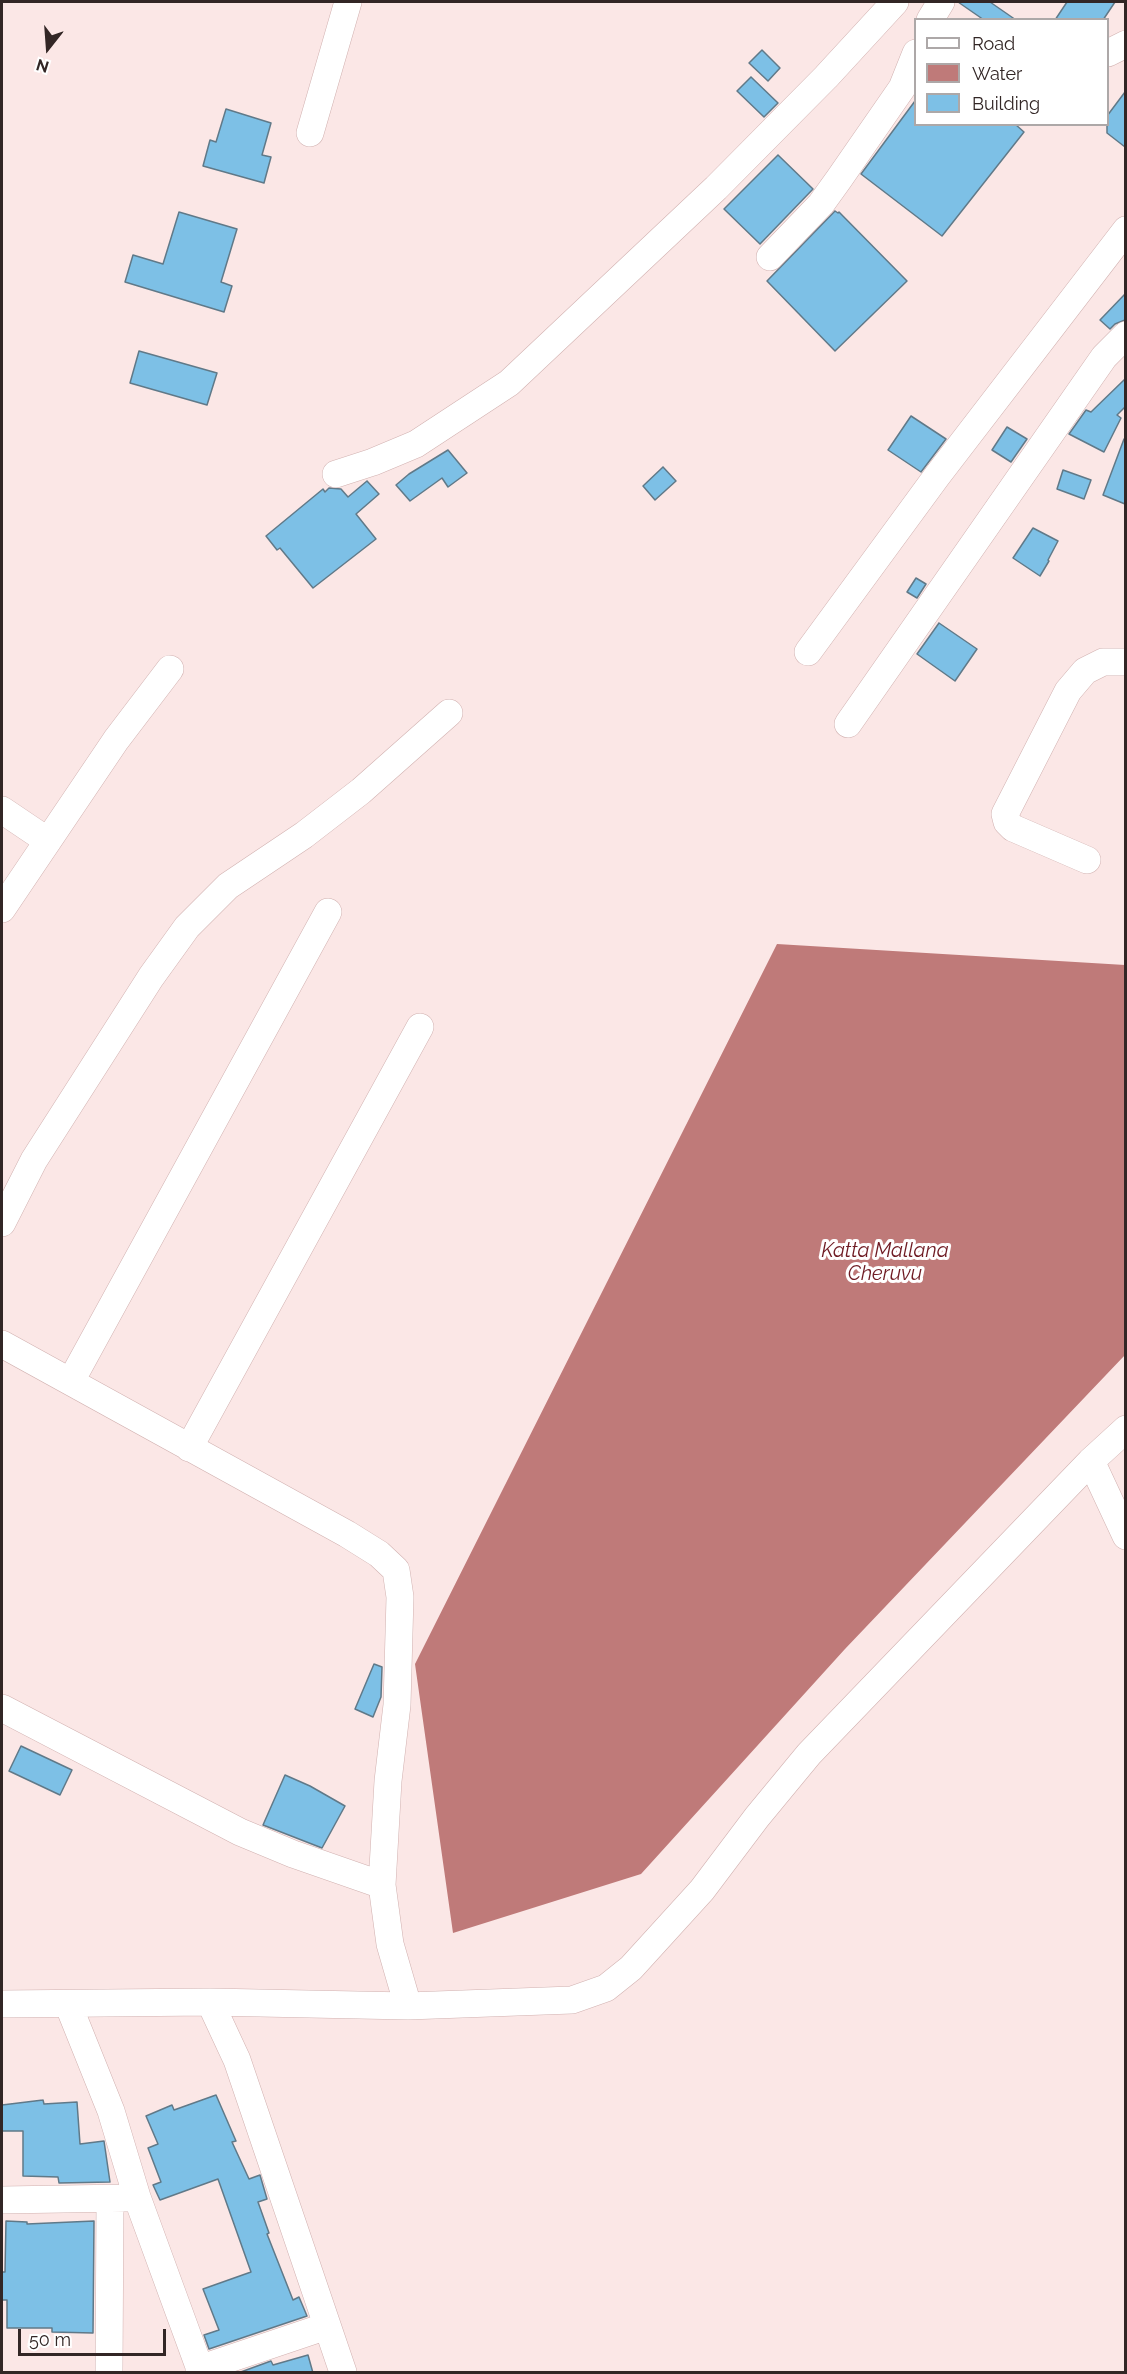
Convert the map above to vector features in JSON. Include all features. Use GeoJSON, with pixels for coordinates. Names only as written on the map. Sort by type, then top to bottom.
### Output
{"type":"FeatureCollection","features":[{"type":"Feature","properties":{"kind":"street"},"geometry":{"type":"LineString","coordinates":[[310,133],[348,2]]}},
{"type":"Feature","properties":{"kind":"street"},"geometry":{"type":"LineString","coordinates":[[336,474],[416,444],[509,383],[716,188],[826,77],[895,2]]}},
{"type":"Feature","properties":{"kind":"street"},"geometry":{"type":"LineString","coordinates":[[931,18],[941,2]]}},
{"type":"Feature","properties":{"kind":"street"},"geometry":{"type":"LineString","coordinates":[[1109,52],[1125,44]]}},
{"type":"Feature","properties":{"kind":"street"},"geometry":{"type":"LineString","coordinates":[[770,257],[821,204],[902,88],[914,56]]}},
{"type":"Feature","properties":{"kind":"street"},"geometry":{"type":"LineString","coordinates":[[808,652],[937,476],[1125,230]]}},
{"type":"Feature","properties":{"kind":"street"},"geometry":{"type":"LineString","coordinates":[[848,724],[1104,357],[1125,335]]}},
{"type":"Feature","properties":{"kind":"street"},"geometry":{"type":"LineString","coordinates":[[1087,860],[1013,828],[1007,822],[1005,814],[1068,691],[1085,671],[1103,662],[1125,662]]}},
{"type":"Feature","properties":{"kind":"street"},"geometry":{"type":"LineString","coordinates":[[2,909],[116,740],[170,669]]}},
{"type":"Feature","properties":{"kind":"street"},"geometry":{"type":"LineString","coordinates":[[2,1223],[34,1160],[151,977],[187,927],[228,886],[304,835],[361,791],[449,713]]}},
{"type":"Feature","properties":{"kind":"street"},"geometry":{"type":"LineString","coordinates":[[2,810],[48,841]]}},
{"type":"Feature","properties":{"kind":"street"},"geometry":{"type":"LineString","coordinates":[[71,1381],[328,912]]}},
{"type":"Feature","properties":{"kind":"street"},"geometry":{"type":"LineString","coordinates":[[189,1448],[420,1027]]}},
{"type":"Feature","properties":{"kind":"street"},"geometry":{"type":"LineString","coordinates":[[2,1344],[347,1534],[379,1554],[396,1570],[400,1597],[397,1706],[388,1781],[382,1885],[390,1944],[408,2006]]}},
{"type":"Feature","properties":{"kind":"street"},"geometry":{"type":"LineString","coordinates":[[2,2004],[210,2002],[408,2006],[572,2000],[606,1988],[631,1968],[702,1890],[757,1817],[809,1754],[1091,1461],[1125,1429]]}},
{"type":"Feature","properties":{"kind":"street"},"geometry":{"type":"LineString","coordinates":[[1091,1461],[1125,1536]]}},
{"type":"Feature","properties":{"kind":"street"},"geometry":{"type":"LineString","coordinates":[[2,1708],[240,1832],[293,1854],[382,1885]]}},
{"type":"Feature","properties":{"kind":"street"},"geometry":{"type":"LineString","coordinates":[[210,2002],[237,2060],[343,2373]]}},
{"type":"Feature","properties":{"kind":"street"},"geometry":{"type":"LineString","coordinates":[[68,2004],[111,2111],[137,2197],[200,2371],[327,2326]]}},
{"type":"Feature","properties":{"kind":"street"},"geometry":{"type":"LineString","coordinates":[[2,2200],[110,2200],[137,2197]]}},
{"type":"Feature","properties":{"kind":"street"},"geometry":{"type":"LineString","coordinates":[[110,2200],[110,2373]]}},
{"type":"Feature","properties":{"kind":"water","name":"Katta Mallana Cheruvu"},"geometry":{"type":"Polygon","coordinates":[[[777,944],[1125,965],[1125,1355],[845,1649],[641,1874],[453,1933],[415,1664],[777,944]]]}},
{"type":"Feature","properties":{"kind":"building"},"geometry":{"type":"Polygon","coordinates":[[[958,2],[990,2],[1013,18],[981,18],[958,2]]]}},
{"type":"Feature","properties":{"kind":"building"},"geometry":{"type":"Polygon","coordinates":[[[1067,2],[1115,2],[1104,18],[1056,18],[1067,2]]]}},
{"type":"Feature","properties":{"kind":"building"},"geometry":{"type":"Polygon","coordinates":[[[762,50],[780,68],[768,81],[749,63],[762,50]]]}},
{"type":"Feature","properties":{"kind":"building"},"geometry":{"type":"Polygon","coordinates":[[[751,77],[778,103],[764,117],[737,91],[751,77]]]}},
{"type":"Feature","properties":{"kind":"building"},"geometry":{"type":"Polygon","coordinates":[[[1125,92],[1125,147],[1107,133],[1109,113],[1125,92]]]}},
{"type":"Feature","properties":{"kind":"building"},"geometry":{"type":"Polygon","coordinates":[[[914,102],[914,126],[1017,126],[1024,132],[942,236],[861,174],[914,102]]]}},
{"type":"Feature","properties":{"kind":"building"},"geometry":{"type":"Polygon","coordinates":[[[226,109],[271,123],[262,155],[271,157],[264,183],[203,166],[210,140],[216,142],[226,109]]]}},
{"type":"Feature","properties":{"kind":"building"},"geometry":{"type":"Polygon","coordinates":[[[778,155],[813,189],[760,244],[724,209],[778,155]]]}},
{"type":"Feature","properties":{"kind":"building"},"geometry":{"type":"Polygon","coordinates":[[[835,211],[839,212],[907,281],[835,351],[767,281],[835,211]]]}},
{"type":"Feature","properties":{"kind":"building"},"geometry":{"type":"Polygon","coordinates":[[[179,212],[237,229],[221,282],[232,286],[224,312],[125,282],[133,255],[163,264],[179,212]]]}},
{"type":"Feature","properties":{"kind":"building"},"geometry":{"type":"Polygon","coordinates":[[[1125,294],[1125,320],[1110,329],[1100,320],[1125,294]]]}},
{"type":"Feature","properties":{"kind":"building"},"geometry":{"type":"Polygon","coordinates":[[[139,351],[217,373],[207,405],[130,383],[139,351]]]}},
{"type":"Feature","properties":{"kind":"building"},"geometry":{"type":"Polygon","coordinates":[[[1125,379],[1125,407],[1117,415],[1121,418],[1104,452],[1069,434],[1086,410],[1091,412],[1125,379]]]}},
{"type":"Feature","properties":{"kind":"building"},"geometry":{"type":"Polygon","coordinates":[[[911,416],[946,439],[921,472],[888,450],[911,416]]]}},
{"type":"Feature","properties":{"kind":"building"},"geometry":{"type":"Polygon","coordinates":[[[1007,427],[1027,439],[1011,462],[992,450],[1007,427]]]}},
{"type":"Feature","properties":{"kind":"building"},"geometry":{"type":"Polygon","coordinates":[[[1125,439],[1125,504],[1103,495],[1125,439]]]}},
{"type":"Feature","properties":{"kind":"building"},"geometry":{"type":"Polygon","coordinates":[[[448,450],[467,473],[448,487],[442,478],[410,501],[396,485],[409,474],[448,450]]]}},
{"type":"Feature","properties":{"kind":"building"},"geometry":{"type":"Polygon","coordinates":[[[663,467],[676,481],[655,500],[643,486],[663,467]]]}},
{"type":"Feature","properties":{"kind":"building"},"geometry":{"type":"Polygon","coordinates":[[[1063,470],[1091,480],[1084,499],[1057,489],[1063,470]]]}},
{"type":"Feature","properties":{"kind":"building"},"geometry":{"type":"Polygon","coordinates":[[[367,481],[379,494],[356,514],[376,539],[313,588],[280,548],[277,550],[266,536],[323,489],[325,492],[329,488],[341,489],[348,497],[367,481]]]}},
{"type":"Feature","properties":{"kind":"building"},"geometry":{"type":"Polygon","coordinates":[[[1033,528],[1058,541],[1040,576],[1013,558],[1033,528]]]}},
{"type":"Feature","properties":{"kind":"building"},"geometry":{"type":"Polygon","coordinates":[[[916,578],[926,584],[917,598],[907,592],[916,578]]]}},
{"type":"Feature","properties":{"kind":"building"},"geometry":{"type":"Polygon","coordinates":[[[939,623],[977,649],[955,681],[917,654],[939,623]]]}},
{"type":"Feature","properties":{"kind":"building"},"geometry":{"type":"Polygon","coordinates":[[[374,1664],[382,1667],[381,1697],[373,1717],[355,1709],[374,1664]]]}},
{"type":"Feature","properties":{"kind":"building"},"geometry":{"type":"Polygon","coordinates":[[[21,1746],[72,1770],[60,1795],[9,1771],[21,1746]]]}},
{"type":"Feature","properties":{"kind":"building"},"geometry":{"type":"Polygon","coordinates":[[[285,1775],[345,1806],[322,1848],[263,1825],[285,1775]]]}},
{"type":"Feature","properties":{"kind":"building"},"geometry":{"type":"Polygon","coordinates":[[[216,2095],[236,2141],[232,2142],[249,2179],[260,2175],[267,2199],[258,2202],[269,2233],[267,2234],[293,2300],[299,2297],[307,2316],[209,2349],[204,2335],[219,2330],[203,2289],[251,2272],[218,2179],[160,2200],[153,2185],[161,2182],[148,2148],[158,2144],[146,2116],[172,2105],[174,2110],[216,2095]]]}},
{"type":"Feature","properties":{"kind":"building"},"geometry":{"type":"Polygon","coordinates":[[[43,2100],[44,2104],[77,2102],[80,2144],[104,2141],[110,2182],[59,2183],[58,2177],[23,2176],[23,2131],[2,2131],[2,2105],[43,2100]]]}},
{"type":"Feature","properties":{"kind":"building"},"geometry":{"type":"Polygon","coordinates":[[[6,2221],[27,2222],[27,2224],[94,2221],[93,2333],[52,2332],[52,2328],[7,2328],[7,2300],[2,2300],[6,2221]]]}},
{"type":"Feature","properties":{"kind":"building"},"geometry":{"type":"Polygon","coordinates":[[[308,2355],[313,2373],[238,2373],[271,2361],[273,2365],[308,2355]]]}}]}
